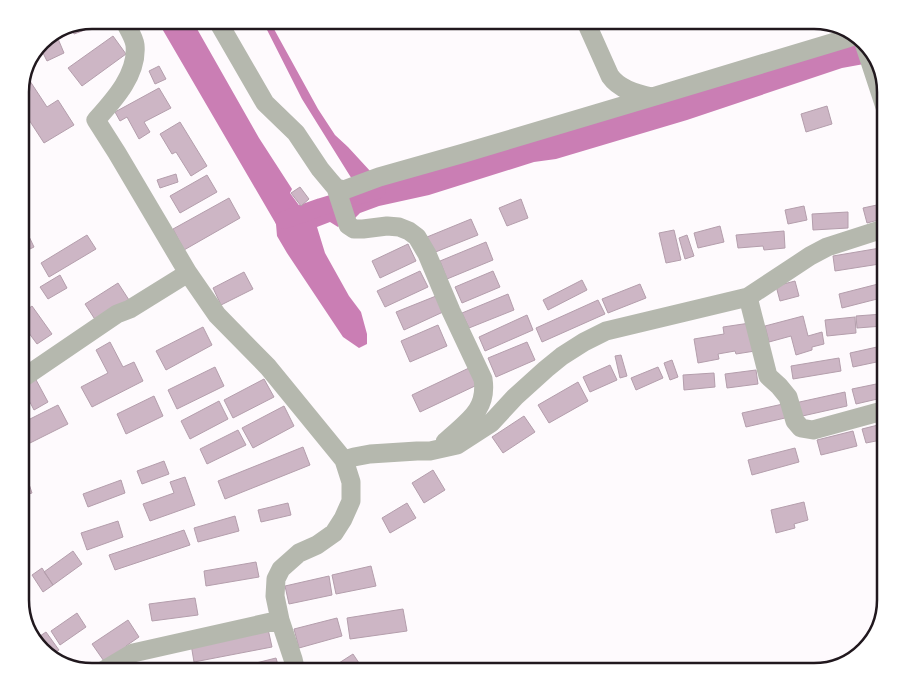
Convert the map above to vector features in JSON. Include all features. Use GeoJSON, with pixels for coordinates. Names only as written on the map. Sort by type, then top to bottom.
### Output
{"type":"FeatureCollection","features":[{"type":"Feature","properties":{"kind":"street"},"geometry":{"type":"LineString","coordinates":[[128,29],[135,44],[134,61],[112,102],[96,120],[118,153],[188,273],[217,315],[268,367],[344,460],[351,482],[351,501],[334,533],[317,545],[299,553],[281,569],[276,579],[275,596],[280,620],[294,663]]}},
{"type":"Feature","properties":{"kind":"street"},"geometry":{"type":"LineString","coordinates":[[222,29],[266,103],[296,133],[337,193],[348,225],[354,229],[387,226],[399,227],[417,237],[427,254],[451,311],[483,378],[485,389],[481,405],[476,413],[445,442],[444,448]]}},
{"type":"Feature","properties":{"kind":"street"},"geometry":{"type":"LineString","coordinates":[[589,29],[615,83],[638,94],[652,97]]}},
{"type":"Feature","properties":{"kind":"street"},"geometry":{"type":"LineString","coordinates":[[337,193],[379,177],[473,151],[847,38]]}},
{"type":"Feature","properties":{"kind":"street"},"geometry":{"type":"LineString","coordinates":[[344,460],[370,454],[416,450],[430,451],[457,445],[491,422],[546,369],[584,342],[606,332],[748,297],[826,247],[877,231]]}},
{"type":"Feature","properties":{"kind":"street"},"geometry":{"type":"LineString","coordinates":[[29,374],[116,314],[130,309],[188,273]]}},
{"type":"Feature","properties":{"kind":"street"},"geometry":{"type":"LineString","coordinates":[[748,297],[768,376],[788,397],[795,421],[801,428],[813,430],[877,412]]}},
{"type":"Feature","properties":{"kind":"street"},"geometry":{"type":"LineString","coordinates":[[116,663],[133,653],[280,620]]}},
{"type":"Feature","properties":{"kind":"shaded area"},"geometry":{"type":"Polygon","coordinates":[[[162,29],[197,29],[259,138],[292,189],[290,193],[301,208],[311,218],[320,211],[337,206],[343,222],[338,227],[330,222],[317,227],[325,253],[349,296],[361,312],[367,334],[367,344],[359,348],[343,337],[287,253],[277,236],[276,224],[162,29]]]}},
{"type":"Feature","properties":{"kind":"shaded area"},"geometry":{"type":"Polygon","coordinates":[[[267,29],[274,29],[318,109],[335,135],[371,172],[355,184],[302,99],[267,29]]]}},
{"type":"Feature","properties":{"kind":"shaded area"},"geometry":{"type":"Polygon","coordinates":[[[856,45],[859,47],[864,64],[842,68],[687,120],[556,159],[534,162],[429,195],[379,206],[360,213],[353,220],[346,200],[364,194],[371,185],[856,45]]]}},
{"type":"Feature","properties":{"kind":"building"},"geometry":{"type":"Polygon","coordinates":[[[86,30],[74,34],[73,32],[86,30]]]}},
{"type":"Feature","properties":{"kind":"building"},"geometry":{"type":"Polygon","coordinates":[[[113,36],[126,54],[82,86],[68,68],[113,36]]]}},
{"type":"Feature","properties":{"kind":"building"},"geometry":{"type":"Polygon","coordinates":[[[58,38],[64,53],[47,61],[43,53],[58,38]]]}},
{"type":"Feature","properties":{"kind":"building"},"geometry":{"type":"Polygon","coordinates":[[[159,66],[166,79],[155,84],[149,71],[159,66]]]}},
{"type":"Feature","properties":{"kind":"building"},"geometry":{"type":"Polygon","coordinates":[[[30,81],[47,107],[58,100],[74,125],[44,143],[29,120],[30,81]]]}},
{"type":"Feature","properties":{"kind":"building"},"geometry":{"type":"Polygon","coordinates":[[[159,88],[171,108],[144,122],[150,132],[139,139],[127,117],[120,121],[115,112],[159,88]]]}},
{"type":"Feature","properties":{"kind":"building"},"geometry":{"type":"Polygon","coordinates":[[[827,106],[832,124],[806,132],[801,114],[827,106]]]}},
{"type":"Feature","properties":{"kind":"building"},"geometry":{"type":"Polygon","coordinates":[[[180,122],[207,166],[191,176],[176,152],[172,154],[160,134],[180,122]]]}},
{"type":"Feature","properties":{"kind":"building"},"geometry":{"type":"Polygon","coordinates":[[[176,174],[178,182],[160,188],[157,180],[176,174]]]}},
{"type":"Feature","properties":{"kind":"building"},"geometry":{"type":"Polygon","coordinates":[[[207,175],[217,192],[180,213],[170,196],[207,175]]]}},
{"type":"Feature","properties":{"kind":"building"},"geometry":{"type":"Polygon","coordinates":[[[300,187],[309,199],[301,206],[291,193],[300,187]]]}},
{"type":"Feature","properties":{"kind":"building"},"geometry":{"type":"Polygon","coordinates":[[[229,198],[240,218],[184,250],[173,229],[229,198]]]}},
{"type":"Feature","properties":{"kind":"building"},"geometry":{"type":"Polygon","coordinates":[[[521,199],[528,218],[507,226],[499,208],[521,199]]]}},
{"type":"Feature","properties":{"kind":"building"},"geometry":{"type":"Polygon","coordinates":[[[877,205],[877,220],[867,223],[863,208],[877,205]]]}},
{"type":"Feature","properties":{"kind":"building"},"geometry":{"type":"Polygon","coordinates":[[[804,206],[807,220],[788,224],[785,210],[804,206]]]}},
{"type":"Feature","properties":{"kind":"building"},"geometry":{"type":"Polygon","coordinates":[[[848,212],[848,228],[813,230],[812,214],[848,212]]]}},
{"type":"Feature","properties":{"kind":"building"},"geometry":{"type":"Polygon","coordinates":[[[471,219],[478,235],[433,253],[427,237],[471,219]]]}},
{"type":"Feature","properties":{"kind":"building"},"geometry":{"type":"Polygon","coordinates":[[[720,226],[724,242],[698,248],[694,233],[720,226]]]}},
{"type":"Feature","properties":{"kind":"building"},"geometry":{"type":"Polygon","coordinates":[[[674,230],[681,260],[666,263],[659,233],[674,230]]]}},
{"type":"Feature","properties":{"kind":"building"},"geometry":{"type":"Polygon","coordinates":[[[784,231],[785,248],[764,250],[763,246],[738,248],[736,235],[784,231]]]}},
{"type":"Feature","properties":{"kind":"building"},"geometry":{"type":"Polygon","coordinates":[[[87,235],[96,249],[49,277],[41,263],[87,235]]]}},
{"type":"Feature","properties":{"kind":"building"},"geometry":{"type":"Polygon","coordinates":[[[687,235],[694,256],[685,259],[679,238],[687,235]]]}},
{"type":"Feature","properties":{"kind":"building"},"geometry":{"type":"Polygon","coordinates":[[[29,236],[34,247],[29,250],[29,236]]]}},
{"type":"Feature","properties":{"kind":"building"},"geometry":{"type":"Polygon","coordinates":[[[486,242],[493,260],[447,279],[440,261],[486,242]]]}},
{"type":"Feature","properties":{"kind":"building"},"geometry":{"type":"Polygon","coordinates":[[[408,244],[416,261],[380,278],[372,261],[408,244]]]}},
{"type":"Feature","properties":{"kind":"building"},"geometry":{"type":"Polygon","coordinates":[[[877,249],[877,264],[835,271],[833,256],[877,249]]]}},
{"type":"Feature","properties":{"kind":"building"},"geometry":{"type":"Polygon","coordinates":[[[420,271],[428,287],[385,307],[377,291],[420,271]]]}},
{"type":"Feature","properties":{"kind":"building"},"geometry":{"type":"Polygon","coordinates":[[[493,271],[500,287],[462,303],[455,287],[493,271]]]}},
{"type":"Feature","properties":{"kind":"building"},"geometry":{"type":"Polygon","coordinates":[[[244,272],[253,289],[221,305],[213,288],[244,272]]]}},
{"type":"Feature","properties":{"kind":"building"},"geometry":{"type":"Polygon","coordinates":[[[60,275],[67,288],[48,299],[40,287],[60,275]]]}},
{"type":"Feature","properties":{"kind":"building"},"geometry":{"type":"Polygon","coordinates":[[[582,280],[587,290],[548,310],[543,300],[582,280]]]}},
{"type":"Feature","properties":{"kind":"building"},"geometry":{"type":"Polygon","coordinates":[[[795,281],[799,296],[780,301],[776,286],[795,281]]]}},
{"type":"Feature","properties":{"kind":"building"},"geometry":{"type":"Polygon","coordinates":[[[118,283],[129,300],[96,321],[85,304],[118,283]]]}},
{"type":"Feature","properties":{"kind":"building"},"geometry":{"type":"Polygon","coordinates":[[[640,284],[646,298],[608,313],[602,299],[640,284]]]}},
{"type":"Feature","properties":{"kind":"building"},"geometry":{"type":"Polygon","coordinates":[[[877,284],[877,299],[842,308],[839,294],[877,284]]]}},
{"type":"Feature","properties":{"kind":"building"},"geometry":{"type":"Polygon","coordinates":[[[508,294],[514,310],[469,328],[462,313],[508,294]]]}},
{"type":"Feature","properties":{"kind":"building"},"geometry":{"type":"Polygon","coordinates":[[[436,296],[443,312],[404,330],[396,312],[436,296]]]}},
{"type":"Feature","properties":{"kind":"building"},"geometry":{"type":"Polygon","coordinates":[[[598,300],[605,314],[542,342],[536,328],[598,300]]]}},
{"type":"Feature","properties":{"kind":"building"},"geometry":{"type":"Polygon","coordinates":[[[32,306],[52,334],[37,344],[29,333],[29,308],[32,306]]]}},
{"type":"Feature","properties":{"kind":"building"},"geometry":{"type":"Polygon","coordinates":[[[877,314],[877,326],[857,328],[856,316],[877,314]]]}},
{"type":"Feature","properties":{"kind":"building"},"geometry":{"type":"Polygon","coordinates":[[[527,315],[533,330],[485,351],[479,337],[527,315]]]}},
{"type":"Feature","properties":{"kind":"building"},"geometry":{"type":"Polygon","coordinates":[[[803,316],[808,336],[822,332],[824,344],[812,347],[812,350],[796,355],[791,336],[769,342],[765,326],[803,316]]]}},
{"type":"Feature","properties":{"kind":"building"},"geometry":{"type":"Polygon","coordinates":[[[855,317],[856,333],[827,336],[825,320],[855,317]]]}},
{"type":"Feature","properties":{"kind":"building"},"geometry":{"type":"Polygon","coordinates":[[[750,323],[755,351],[736,354],[735,351],[718,354],[719,359],[698,363],[694,339],[724,334],[723,327],[750,323]]]}},
{"type":"Feature","properties":{"kind":"building"},"geometry":{"type":"Polygon","coordinates":[[[438,325],[447,346],[410,362],[401,341],[438,325]]]}},
{"type":"Feature","properties":{"kind":"building"},"geometry":{"type":"Polygon","coordinates":[[[203,327],[212,345],[166,370],[156,351],[203,327]]]}},
{"type":"Feature","properties":{"kind":"building"},"geometry":{"type":"Polygon","coordinates":[[[110,342],[123,367],[134,362],[143,381],[92,407],[81,387],[108,373],[96,350],[110,342]]]}},
{"type":"Feature","properties":{"kind":"building"},"geometry":{"type":"Polygon","coordinates":[[[527,342],[535,360],[496,377],[488,358],[527,342]]]}},
{"type":"Feature","properties":{"kind":"building"},"geometry":{"type":"Polygon","coordinates":[[[877,347],[877,362],[853,367],[850,353],[877,347]]]}},
{"type":"Feature","properties":{"kind":"building"},"geometry":{"type":"Polygon","coordinates":[[[621,355],[627,376],[620,378],[615,356],[621,355]]]}},
{"type":"Feature","properties":{"kind":"building"},"geometry":{"type":"Polygon","coordinates":[[[839,358],[841,371],[793,379],[791,366],[839,358]]]}},
{"type":"Feature","properties":{"kind":"building"},"geometry":{"type":"Polygon","coordinates":[[[672,360],[678,377],[670,380],[664,363],[672,360]]]}},
{"type":"Feature","properties":{"kind":"building"},"geometry":{"type":"Polygon","coordinates":[[[610,365],[617,380],[590,392],[583,377],[610,365]]]}},
{"type":"Feature","properties":{"kind":"building"},"geometry":{"type":"Polygon","coordinates":[[[215,367],[224,386],[177,409],[168,390],[215,367]]]}},
{"type":"Feature","properties":{"kind":"building"},"geometry":{"type":"Polygon","coordinates":[[[658,367],[663,378],[636,390],[631,378],[658,367]]]}},
{"type":"Feature","properties":{"kind":"building"},"geometry":{"type":"Polygon","coordinates":[[[469,368],[477,385],[420,412],[412,395],[469,368]]]}},
{"type":"Feature","properties":{"kind":"building"},"geometry":{"type":"Polygon","coordinates":[[[756,370],[758,384],[727,388],[725,374],[756,370]]]}},
{"type":"Feature","properties":{"kind":"building"},"geometry":{"type":"Polygon","coordinates":[[[714,373],[715,387],[684,390],[683,375],[714,373]]]}},
{"type":"Feature","properties":{"kind":"building"},"geometry":{"type":"Polygon","coordinates":[[[35,378],[48,402],[34,410],[29,400],[29,381],[35,378]]]}},
{"type":"Feature","properties":{"kind":"building"},"geometry":{"type":"Polygon","coordinates":[[[264,379],[274,397],[233,418],[224,400],[264,379]]]}},
{"type":"Feature","properties":{"kind":"building"},"geometry":{"type":"Polygon","coordinates":[[[578,382],[588,401],[549,423],[538,405],[578,382]]]}},
{"type":"Feature","properties":{"kind":"building"},"geometry":{"type":"Polygon","coordinates":[[[877,384],[877,399],[856,404],[852,389],[877,384]]]}},
{"type":"Feature","properties":{"kind":"building"},"geometry":{"type":"Polygon","coordinates":[[[845,392],[847,406],[798,417],[795,403],[845,392]]]}},
{"type":"Feature","properties":{"kind":"building"},"geometry":{"type":"Polygon","coordinates":[[[154,396],[163,416],[126,434],[117,414],[154,396]]]}},
{"type":"Feature","properties":{"kind":"building"},"geometry":{"type":"Polygon","coordinates":[[[219,401],[228,419],[190,439],[181,421],[219,401]]]}},
{"type":"Feature","properties":{"kind":"building"},"geometry":{"type":"Polygon","coordinates":[[[783,404],[785,418],[746,427],[742,413],[783,404]]]}},
{"type":"Feature","properties":{"kind":"building"},"geometry":{"type":"Polygon","coordinates":[[[58,405],[68,424],[29,444],[29,420],[58,405]]]}},
{"type":"Feature","properties":{"kind":"building"},"geometry":{"type":"Polygon","coordinates":[[[284,406],[294,426],[253,448],[242,428],[284,406]]]}},
{"type":"Feature","properties":{"kind":"building"},"geometry":{"type":"Polygon","coordinates":[[[524,416],[535,432],[503,453],[492,437],[524,416]]]}},
{"type":"Feature","properties":{"kind":"building"},"geometry":{"type":"Polygon","coordinates":[[[877,425],[877,441],[866,443],[862,429],[877,425]]]}},
{"type":"Feature","properties":{"kind":"building"},"geometry":{"type":"Polygon","coordinates":[[[238,430],[246,445],[207,464],[200,449],[238,430]]]}},
{"type":"Feature","properties":{"kind":"building"},"geometry":{"type":"Polygon","coordinates":[[[853,431],[857,446],[821,455],[817,440],[853,431]]]}},
{"type":"Feature","properties":{"kind":"building"},"geometry":{"type":"Polygon","coordinates":[[[303,447],[310,465],[225,499],[218,481],[303,447]]]}},
{"type":"Feature","properties":{"kind":"building"},"geometry":{"type":"Polygon","coordinates":[[[795,448],[799,462],[752,475],[748,460],[795,448]]]}},
{"type":"Feature","properties":{"kind":"building"},"geometry":{"type":"Polygon","coordinates":[[[164,461],[169,474],[142,484],[137,471],[164,461]]]}},
{"type":"Feature","properties":{"kind":"building"},"geometry":{"type":"Polygon","coordinates":[[[433,470],[445,490],[424,503],[412,483],[433,470]]]}},
{"type":"Feature","properties":{"kind":"building"},"geometry":{"type":"Polygon","coordinates":[[[185,477],[195,505],[150,521],[143,504],[174,493],[170,482],[185,477]]]}},
{"type":"Feature","properties":{"kind":"building"},"geometry":{"type":"Polygon","coordinates":[[[121,480],[125,493],[88,507],[83,494],[121,480]]]}},
{"type":"Feature","properties":{"kind":"building"},"geometry":{"type":"Polygon","coordinates":[[[804,502],[808,520],[794,524],[795,528],[776,533],[771,510],[804,502]]]}},
{"type":"Feature","properties":{"kind":"building"},"geometry":{"type":"Polygon","coordinates":[[[288,503],[291,515],[261,522],[258,510],[288,503]]]}},
{"type":"Feature","properties":{"kind":"building"},"geometry":{"type":"Polygon","coordinates":[[[407,503],[416,518],[390,533],[382,518],[407,503]]]}},
{"type":"Feature","properties":{"kind":"building"},"geometry":{"type":"Polygon","coordinates":[[[235,516],[239,531],[198,542],[194,528],[235,516]]]}},
{"type":"Feature","properties":{"kind":"building"},"geometry":{"type":"Polygon","coordinates":[[[118,521],[123,537],[87,550],[81,533],[118,521]]]}},
{"type":"Feature","properties":{"kind":"building"},"geometry":{"type":"Polygon","coordinates":[[[184,530],[190,545],[115,570],[109,555],[184,530]]]}},
{"type":"Feature","properties":{"kind":"building"},"geometry":{"type":"Polygon","coordinates":[[[73,551],[82,564],[53,585],[44,572],[73,551]]]}},
{"type":"Feature","properties":{"kind":"building"},"geometry":{"type":"Polygon","coordinates":[[[256,562],[259,577],[206,586],[204,571],[256,562]]]}},
{"type":"Feature","properties":{"kind":"building"},"geometry":{"type":"Polygon","coordinates":[[[371,566],[376,586],[336,594],[332,575],[371,566]]]}},
{"type":"Feature","properties":{"kind":"building"},"geometry":{"type":"Polygon","coordinates":[[[42,568],[53,585],[43,592],[32,575],[42,568]]]}},
{"type":"Feature","properties":{"kind":"building"},"geometry":{"type":"Polygon","coordinates":[[[329,576],[332,595],[289,604],[285,586],[329,576]]]}},
{"type":"Feature","properties":{"kind":"building"},"geometry":{"type":"Polygon","coordinates":[[[195,598],[198,615],[152,621],[149,604],[195,598]]]}},
{"type":"Feature","properties":{"kind":"building"},"geometry":{"type":"Polygon","coordinates":[[[403,609],[407,631],[350,639],[347,618],[403,609]]]}},
{"type":"Feature","properties":{"kind":"building"},"geometry":{"type":"Polygon","coordinates":[[[77,613],[86,627],[60,645],[51,631],[77,613]]]}},
{"type":"Feature","properties":{"kind":"building"},"geometry":{"type":"Polygon","coordinates":[[[337,618],[342,636],[299,648],[294,629],[337,618]]]}},
{"type":"Feature","properties":{"kind":"building"},"geometry":{"type":"Polygon","coordinates":[[[128,620],[139,637],[126,646],[128,649],[107,663],[105,663],[92,644],[128,620]]]}},
{"type":"Feature","properties":{"kind":"building"},"geometry":{"type":"Polygon","coordinates":[[[268,629],[272,647],[194,662],[191,644],[268,629]]]}},
{"type":"Feature","properties":{"kind":"building"},"geometry":{"type":"Polygon","coordinates":[[[46,632],[59,650],[56,652],[54,650],[40,636],[46,632]]]}},
{"type":"Feature","properties":{"kind":"building"},"geometry":{"type":"Polygon","coordinates":[[[353,654],[359,663],[339,663],[353,654]]]}},
{"type":"Feature","properties":{"kind":"building"},"geometry":{"type":"Polygon","coordinates":[[[276,658],[277,663],[256,663],[276,658]]]}},
{"type":"Feature","properties":{"kind":"waterway"},"geometry":{"type":"LineString","coordinates":[[284,220],[377,190]]}}]}
